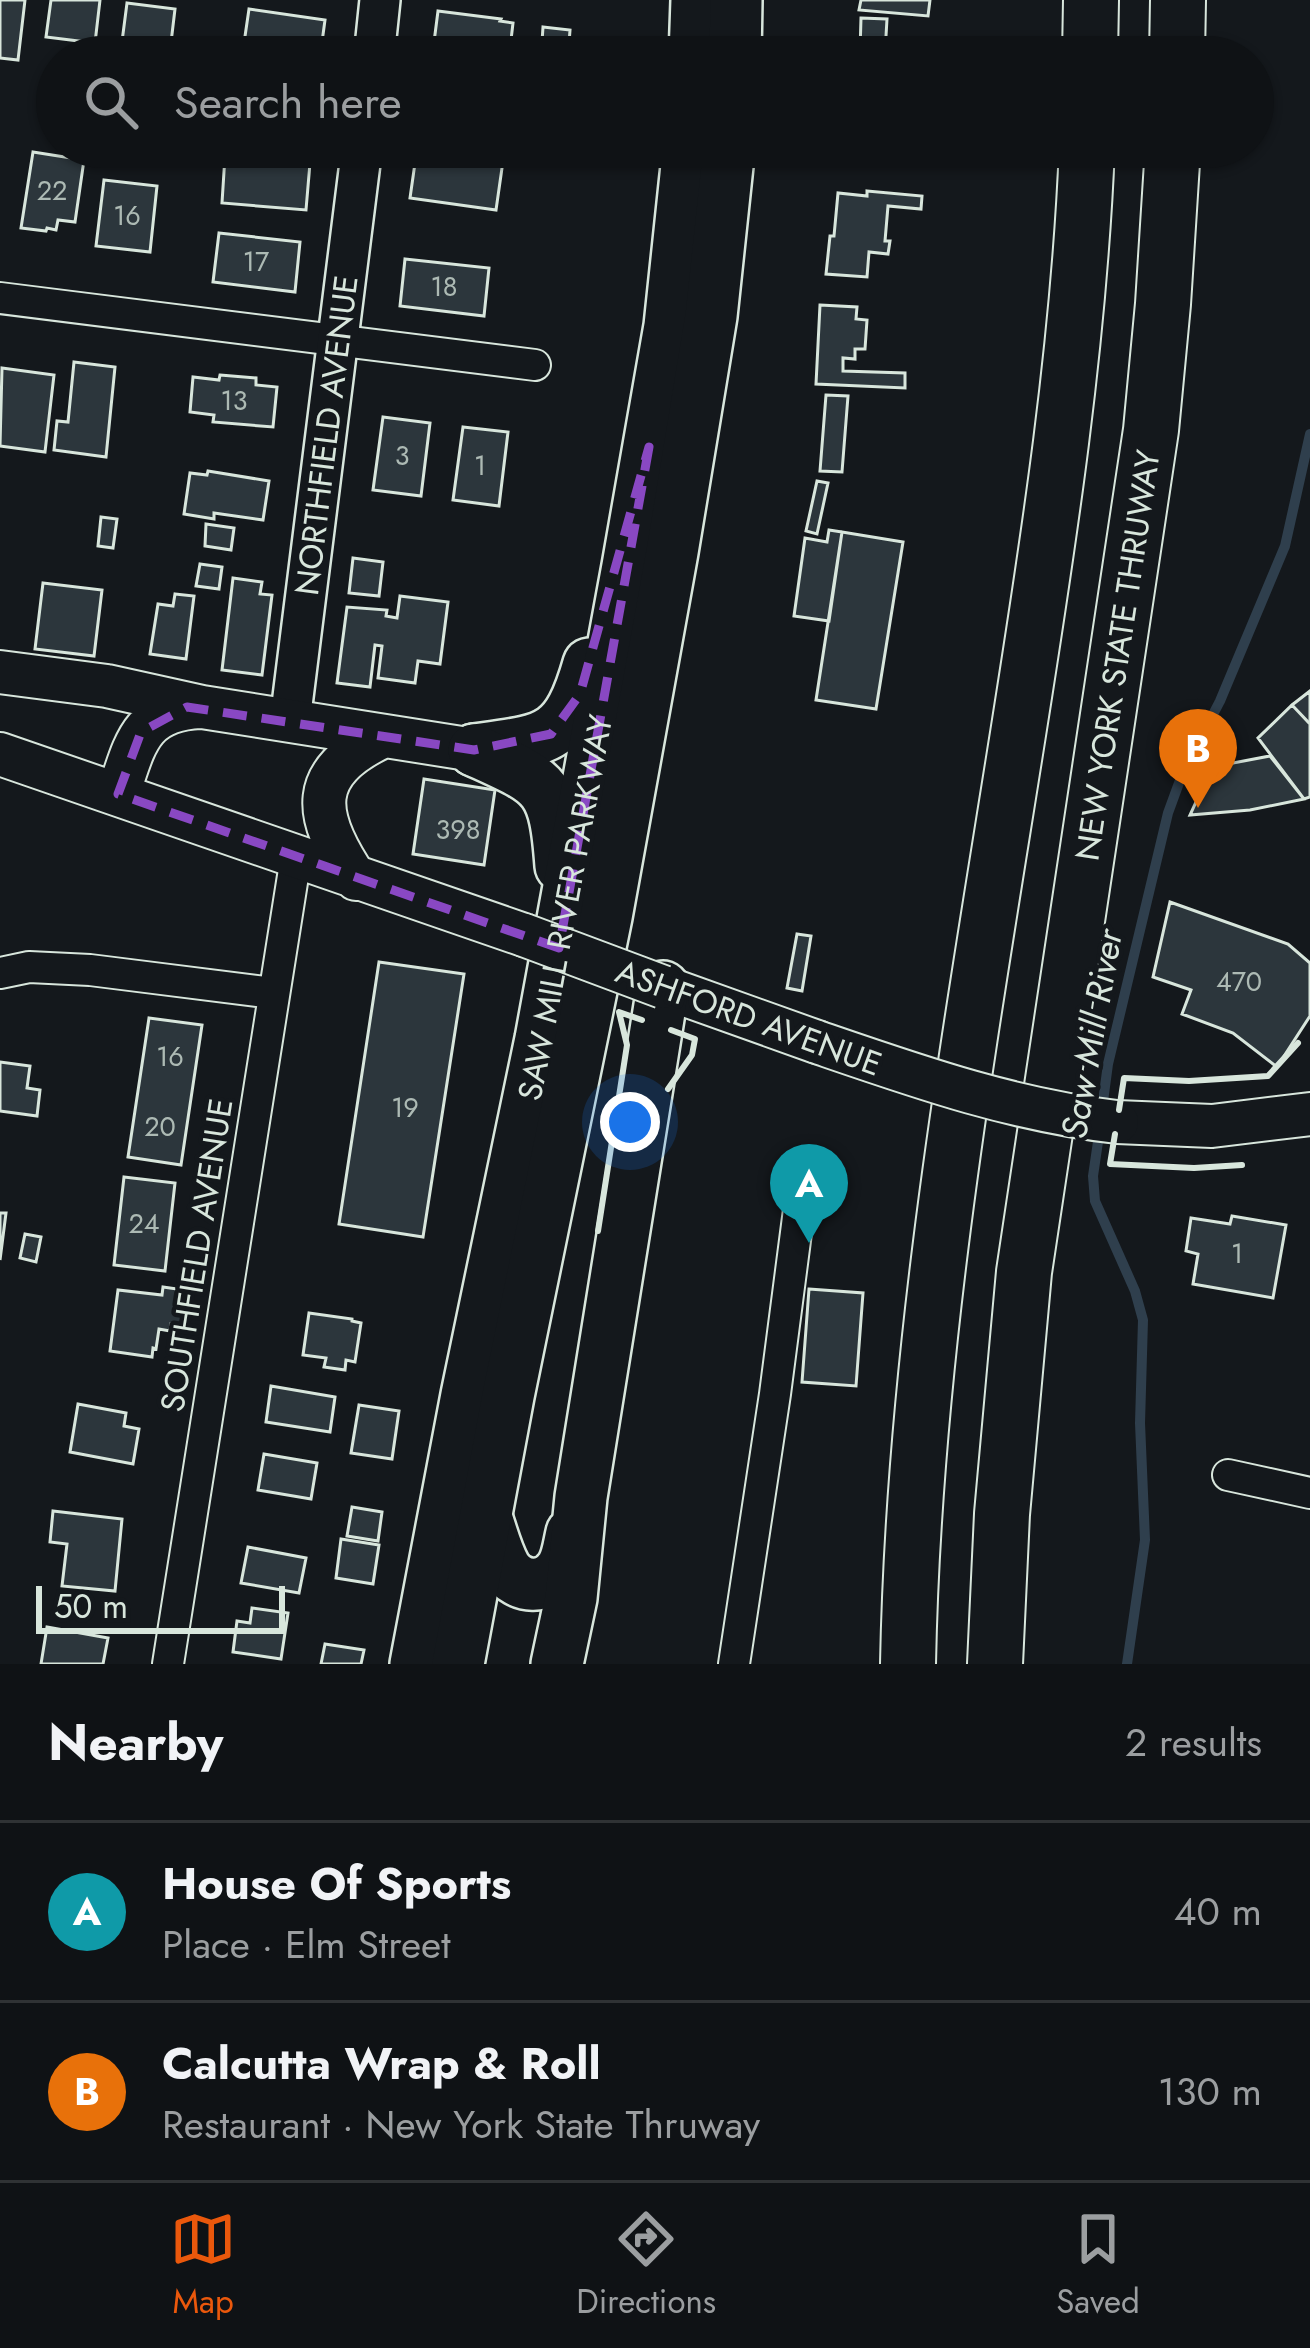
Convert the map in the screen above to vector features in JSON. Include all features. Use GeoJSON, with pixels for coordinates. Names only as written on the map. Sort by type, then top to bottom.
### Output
{"type":"FeatureCollection","features":[{"type":"Feature","properties":{"kind":"highway"},"geometry":{"type":"LineString","coordinates":[[695,36],[697,0]]}},
{"type":"Feature","properties":{"kind":"highway"},"geometry":{"type":"LineString","coordinates":[[735,36],[736,0]]}},
{"type":"Feature","properties":{"kind":"highway"},"geometry":{"type":"LineString","coordinates":[[1090,36],[1091,0]]}},
{"type":"Feature","properties":{"kind":"highway"},"geometry":{"type":"LineString","coordinates":[[1177,36],[1178,0]]}},
{"type":"Feature","properties":{"kind":"highway","name":"SAW MILL RIVER PARKWAY"},"geometry":{"type":"LineString","coordinates":[[416,1664],[466,1396],[516,1166],[544,925],[649,447],[670,326],[687,168]]}},
{"type":"Feature","properties":{"kind":"highway","name":"SAW MILL RIVER PARKWAY"},"geometry":{"type":"LineString","coordinates":[[458,1664],[595,976],[676,528],[711,316],[727,168]]}},
{"type":"Feature","properties":{"kind":"highway"},"geometry":{"type":"LineString","coordinates":[[908,1664],[934,1293],[1051,519],[1071,356],[1085,168]]}},
{"type":"Feature","properties":{"kind":"highway","name":"NEW YORK STATE THRUWAY"},"geometry":{"type":"LineString","coordinates":[[995,1664],[1003,1494],[1024,1272],[1151,430],[1172,168]]}},
{"type":"Feature","properties":{"kind":"highway"},"geometry":{"type":"LineString","coordinates":[[474,750],[537,740],[551,734],[572,711],[649,447]]}},
{"type":"Feature","properties":{"kind":"highway"},"geometry":{"type":"LineString","coordinates":[[474,750],[535,779],[550,801],[559,830],[544,925]]}},
{"type":"Feature","properties":{"kind":"highway"},"geometry":{"type":"LineString","coordinates":[[485,1514],[508,1573],[527,1585],[559,1574],[581,1497],[660,1006]]}},
{"type":"Feature","properties":{"kind":"highway"},"geometry":{"type":"LineString","coordinates":[[557,1664],[577,1556],[581,1497]]}},
{"type":"Feature","properties":{"kind":"main road"},"geometry":{"type":"LineString","coordinates":[[0,672],[474,750]]}},
{"type":"Feature","properties":{"kind":"main road"},"geometry":{"type":"LineString","coordinates":[[118,794],[135,745],[150,723],[173,710],[202,706]]}},
{"type":"Feature","properties":{"kind":"main road"},"geometry":{"type":"LineString","coordinates":[[356,879],[328,829],[324,800],[343,763],[384,736]]}},
{"type":"Feature","properties":{"kind":"main road","name":"ASHFORD AVENUE"},"geometry":{"type":"LineString","coordinates":[[0,754],[356,879],[544,925],[660,1006],[964,1092],[1052,1113],[1117,1122],[1212,1126],[1310,1114]]}},
{"type":"Feature","properties":{"kind":"street"},"geometry":{"type":"LineString","coordinates":[[376,36],[380,0]]}},
{"type":"Feature","properties":{"kind":"street","name":"NORTHFIELD AVENUE"},"geometry":{"type":"LineString","coordinates":[[290,721],[359,168]]}},
{"type":"Feature","properties":{"kind":"street"},"geometry":{"type":"LineString","coordinates":[[0,298],[535,365]]}},
{"type":"Feature","properties":{"kind":"street","name":"SOUTHFIELD AVENUE"},"geometry":{"type":"LineString","coordinates":[[168,1664],[296,857]]}},
{"type":"Feature","properties":{"kind":"street"},"geometry":{"type":"LineString","coordinates":[[0,973],[29,967],[90,970],[273,993]]}},
{"type":"Feature","properties":{"kind":"street"},"geometry":{"type":"LineString","coordinates":[[734,1664],[803,1179]]}},
{"type":"Feature","properties":{"kind":"street"},"geometry":{"type":"LineString","coordinates":[[1228,1475],[1310,1493]]}},
{"type":"Feature","properties":{"kind":"highlighted area"},"geometry":{"type":"Polygon","coordinates":[[[649,447],[559,948],[118,794],[141,732],[187,707],[474,750],[551,734],[580,694],[649,447]]]}},
{"type":"Feature","properties":{"kind":"building"},"geometry":{"type":"Polygon","coordinates":[[[0,0],[25,0],[18,60],[0,58],[0,0]]]}},
{"type":"Feature","properties":{"kind":"building"},"geometry":{"type":"Polygon","coordinates":[[[51,0],[100,0],[96,36],[46,36],[51,0]]]}},
{"type":"Feature","properties":{"kind":"building"},"geometry":{"type":"Polygon","coordinates":[[[861,0],[930,0],[928,16],[859,10],[861,0]]]}},
{"type":"Feature","properties":{"kind":"building"},"geometry":{"type":"Polygon","coordinates":[[[127,3],[175,9],[172,36],[123,36],[127,3]]]}},
{"type":"Feature","properties":{"kind":"building"},"geometry":{"type":"Polygon","coordinates":[[[249,9],[325,20],[323,36],[245,36],[249,9]]]}},
{"type":"Feature","properties":{"kind":"building"},"geometry":{"type":"Polygon","coordinates":[[[438,11],[513,23],[511,36],[435,36],[438,11]]]}},
{"type":"Feature","properties":{"kind":"building"},"geometry":{"type":"Polygon","coordinates":[[[861,18],[887,19],[886,36],[860,36],[861,18]]]}},
{"type":"Feature","properties":{"kind":"building"},"geometry":{"type":"Polygon","coordinates":[[[543,27],[570,30],[570,36],[542,36],[543,27]]]}},
{"type":"Feature","properties":{"kind":"building"},"geometry":{"type":"Polygon","coordinates":[[[33,152],[36,168],[83,168],[75,222],[58,220],[56,230],[21,228],[33,152]]]}},
{"type":"Feature","properties":{"kind":"building"},"geometry":{"type":"Polygon","coordinates":[[[224,168],[310,168],[306,210],[222,203],[224,168]]]}},
{"type":"Feature","properties":{"kind":"building"},"geometry":{"type":"Polygon","coordinates":[[[414,168],[502,168],[496,210],[410,198],[414,168]]]}},
{"type":"Feature","properties":{"kind":"building"},"geometry":{"type":"Polygon","coordinates":[[[104,180],[157,186],[150,252],[96,246],[104,180]]]}},
{"type":"Feature","properties":{"kind":"building"},"geometry":{"type":"Polygon","coordinates":[[[867,191],[922,196],[921,209],[888,206],[888,254],[869,252],[867,277],[826,274],[838,193],[867,196],[867,191]]]}},
{"type":"Feature","properties":{"kind":"building"},"geometry":{"type":"Polygon","coordinates":[[[219,233],[300,242],[295,292],[213,282],[219,233]]]}},
{"type":"Feature","properties":{"kind":"building"},"geometry":{"type":"Polygon","coordinates":[[[405,259],[489,268],[484,316],[400,306],[405,259]]]}},
{"type":"Feature","properties":{"kind":"building"},"geometry":{"type":"Polygon","coordinates":[[[820,305],[857,307],[856,319],[867,320],[865,349],[855,349],[855,359],[843,358],[843,371],[905,373],[905,388],[816,384],[820,305]]]}},
{"type":"Feature","properties":{"kind":"building"},"geometry":{"type":"Polygon","coordinates":[[[74,362],[115,367],[106,457],[54,450],[57,421],[68,422],[74,362]]]}},
{"type":"Feature","properties":{"kind":"building"},"geometry":{"type":"Polygon","coordinates":[[[2,368],[54,375],[45,452],[0,446],[2,368]]]}},
{"type":"Feature","properties":{"kind":"building"},"geometry":{"type":"Polygon","coordinates":[[[220,375],[256,378],[256,385],[277,387],[273,427],[213,422],[214,415],[190,412],[193,377],[219,380],[220,375]]]}},
{"type":"Feature","properties":{"kind":"building"},"geometry":{"type":"Polygon","coordinates":[[[826,395],[848,396],[842,472],[820,471],[826,395]]]}},
{"type":"Feature","properties":{"kind":"building"},"geometry":{"type":"Polygon","coordinates":[[[383,417],[430,423],[421,496],[373,490],[383,417]]]}},
{"type":"Feature","properties":{"kind":"building"},"geometry":{"type":"Polygon","coordinates":[[[463,427],[508,432],[499,506],[453,500],[463,427]]]}},
{"type":"Feature","properties":{"kind":"building"},"geometry":{"type":"Polygon","coordinates":[[[208,471],[269,481],[263,520],[184,514],[190,473],[207,475],[208,471]]]}},
{"type":"Feature","properties":{"kind":"building"},"geometry":{"type":"Polygon","coordinates":[[[817,481],[828,483],[817,534],[806,531],[817,481]]]}},
{"type":"Feature","properties":{"kind":"building"},"geometry":{"type":"Polygon","coordinates":[[[101,517],[117,519],[113,548],[98,546],[101,517]]]}},
{"type":"Feature","properties":{"kind":"building"},"geometry":{"type":"Polygon","coordinates":[[[206,524],[234,528],[231,550],[205,546],[206,524]]]}},
{"type":"Feature","properties":{"kind":"building"},"geometry":{"type":"Polygon","coordinates":[[[829,530],[842,532],[829,621],[794,616],[805,538],[827,542],[829,530]]]}},
{"type":"Feature","properties":{"kind":"building"},"geometry":{"type":"Polygon","coordinates":[[[842,532],[903,542],[876,709],[816,700],[842,532]]]}},
{"type":"Feature","properties":{"kind":"building"},"geometry":{"type":"Polygon","coordinates":[[[353,558],[383,562],[379,596],[349,593],[353,558]]]}},
{"type":"Feature","properties":{"kind":"building"},"geometry":{"type":"Polygon","coordinates":[[[200,564],[222,567],[219,589],[196,586],[200,564]]]}},
{"type":"Feature","properties":{"kind":"building"},"geometry":{"type":"Polygon","coordinates":[[[233,578],[262,582],[260,594],[272,595],[262,675],[222,670],[233,578]]]}},
{"type":"Feature","properties":{"kind":"building"},"geometry":{"type":"Polygon","coordinates":[[[43,583],[102,590],[94,656],[35,649],[43,583]]]}},
{"type":"Feature","properties":{"kind":"building"},"geometry":{"type":"Polygon","coordinates":[[[175,594],[194,596],[186,659],[150,654],[158,604],[173,606],[175,594]]]}},
{"type":"Feature","properties":{"kind":"building"},"geometry":{"type":"Polygon","coordinates":[[[400,596],[448,602],[440,664],[418,661],[415,683],[378,678],[382,646],[375,645],[370,687],[337,683],[347,607],[387,610],[386,616],[397,618],[400,596]]]}},
{"type":"Feature","properties":{"kind":"building"},"geometry":{"type":"Polygon","coordinates":[[[1310,691],[1310,724],[1292,705],[1310,691]]]}},
{"type":"Feature","properties":{"kind":"building"},"geometry":{"type":"Polygon","coordinates":[[[1292,705],[1310,724],[1310,797],[1304,799],[1258,738],[1292,705]]]}},
{"type":"Feature","properties":{"kind":"building"},"geometry":{"type":"Polygon","coordinates":[[[1270,756],[1304,799],[1190,815],[1212,767],[1270,756]]]}},
{"type":"Feature","properties":{"kind":"building"},"geometry":{"type":"Polygon","coordinates":[[[424,779],[495,790],[484,865],[413,854],[424,779]]]}},
{"type":"Feature","properties":{"kind":"building"},"geometry":{"type":"Polygon","coordinates":[[[424,779],[495,790],[484,865],[413,854],[424,779]]]}},
{"type":"Feature","properties":{"kind":"building"},"geometry":{"type":"Polygon","coordinates":[[[1170,902],[1288,944],[1310,963],[1310,1016],[1277,1067],[1233,1033],[1182,1014],[1191,990],[1153,977],[1170,902]]]}},
{"type":"Feature","properties":{"kind":"building"},"geometry":{"type":"Polygon","coordinates":[[[797,934],[811,936],[802,991],[787,988],[797,934]]]}},
{"type":"Feature","properties":{"kind":"building"},"geometry":{"type":"Polygon","coordinates":[[[379,962],[464,974],[423,1237],[339,1224],[379,962]]]}},
{"type":"Feature","properties":{"kind":"building"},"geometry":{"type":"Polygon","coordinates":[[[149,1018],[202,1025],[181,1165],[128,1157],[149,1018]]]}},
{"type":"Feature","properties":{"kind":"building"},"geometry":{"type":"Polygon","coordinates":[[[0,1062],[30,1066],[27,1088],[40,1090],[37,1116],[0,1111],[0,1062]]]}},
{"type":"Feature","properties":{"kind":"building"},"geometry":{"type":"Polygon","coordinates":[[[124,1177],[175,1183],[165,1271],[114,1265],[124,1177]]]}},
{"type":"Feature","properties":{"kind":"building"},"geometry":{"type":"Polygon","coordinates":[[[0,1213],[6,1213],[0,1260],[0,1213]]]}},
{"type":"Feature","properties":{"kind":"building"},"geometry":{"type":"Polygon","coordinates":[[[1232,1216],[1286,1225],[1273,1298],[1193,1284],[1198,1254],[1186,1251],[1191,1218],[1230,1224],[1232,1216]]]}},
{"type":"Feature","properties":{"kind":"building"},"geometry":{"type":"Polygon","coordinates":[[[25,1234],[41,1237],[36,1262],[20,1258],[25,1234]]]}},
{"type":"Feature","properties":{"kind":"building"},"geometry":{"type":"Polygon","coordinates":[[[163,1287],[191,1291],[187,1326],[171,1324],[170,1331],[159,1329],[152,1357],[110,1351],[118,1290],[162,1295],[163,1287]]]}},
{"type":"Feature","properties":{"kind":"building"},"geometry":{"type":"Polygon","coordinates":[[[809,1289],[863,1293],[856,1386],[802,1382],[809,1289]]]}},
{"type":"Feature","properties":{"kind":"building"},"geometry":{"type":"Polygon","coordinates":[[[309,1313],[361,1323],[355,1362],[346,1360],[345,1370],[324,1367],[326,1358],[303,1355],[309,1313]]]}},
{"type":"Feature","properties":{"kind":"building"},"geometry":{"type":"Polygon","coordinates":[[[271,1386],[335,1397],[330,1432],[266,1422],[271,1386]]]}},
{"type":"Feature","properties":{"kind":"building"},"geometry":{"type":"Polygon","coordinates":[[[78,1404],[126,1413],[124,1426],[139,1429],[133,1464],[70,1452],[78,1404]]]}},
{"type":"Feature","properties":{"kind":"building"},"geometry":{"type":"Polygon","coordinates":[[[359,1405],[399,1411],[392,1459],[351,1453],[359,1405]]]}},
{"type":"Feature","properties":{"kind":"building"},"geometry":{"type":"Polygon","coordinates":[[[264,1454],[317,1463],[311,1499],[258,1490],[264,1454]]]}},
{"type":"Feature","properties":{"kind":"building"},"geometry":{"type":"Polygon","coordinates":[[[352,1507],[382,1512],[378,1541],[347,1536],[352,1507]]]}},
{"type":"Feature","properties":{"kind":"building"},"geometry":{"type":"Polygon","coordinates":[[[53,1511],[122,1519],[115,1591],[62,1586],[67,1544],[50,1542],[53,1511]]]}},
{"type":"Feature","properties":{"kind":"building"},"geometry":{"type":"Polygon","coordinates":[[[341,1539],[379,1545],[373,1584],[336,1578],[341,1539]]]}},
{"type":"Feature","properties":{"kind":"building"},"geometry":{"type":"Polygon","coordinates":[[[248,1547],[306,1558],[299,1593],[241,1583],[248,1547]]]}},
{"type":"Feature","properties":{"kind":"building"},"geometry":{"type":"Polygon","coordinates":[[[252,1608],[288,1613],[281,1659],[233,1652],[237,1621],[250,1623],[252,1608]]]}},
{"type":"Feature","properties":{"kind":"building"},"geometry":{"type":"Polygon","coordinates":[[[47,1627],[108,1638],[103,1664],[41,1664],[47,1627]]]}},
{"type":"Feature","properties":{"kind":"building"},"geometry":{"type":"Polygon","coordinates":[[[325,1644],[364,1650],[361,1664],[321,1664],[325,1644]]]}},
{"type":"Feature","properties":{"kind":"waterway","name":"Saw Mill River"},"geometry":{"type":"LineString","coordinates":[[1102,1109],[1108,1064],[1168,813],[1285,546],[1310,434]]}},
{"type":"Feature","properties":{"kind":"waterway","name":"Saw Mill River"},"geometry":{"type":"LineString","coordinates":[[1100,1128],[1093,1176],[1095,1201],[1143,1320],[1140,1423],[1145,1540],[1127,1664]]}},
{"type":"Feature","properties":{"kind":"wall"},"geometry":{"type":"LineString","coordinates":[[598,1231],[627,1045],[619,1012],[642,1020]]}},
{"type":"Feature","properties":{"kind":"wall"},"geometry":{"type":"LineString","coordinates":[[668,1089],[692,1055],[695,1039],[671,1030]]}},
{"type":"Feature","properties":{"kind":"wall"},"geometry":{"type":"LineString","coordinates":[[1119,1110],[1124,1078],[1189,1081],[1268,1076],[1298,1043]]}},
{"type":"Feature","properties":{"kind":"wall"},"geometry":{"type":"LineString","coordinates":[[1115,1134],[1110,1164],[1242,1165]]}},
{"type":"Feature","properties":{"kind":"place","name":"Calcutta Wrap & Roll"},"geometry":{"type":"Point","coordinates":[1198,808]}},
{"type":"Feature","properties":{"kind":"place","name":"House Of Sports"},"geometry":{"type":"Point","coordinates":[809,1243]}}]}
